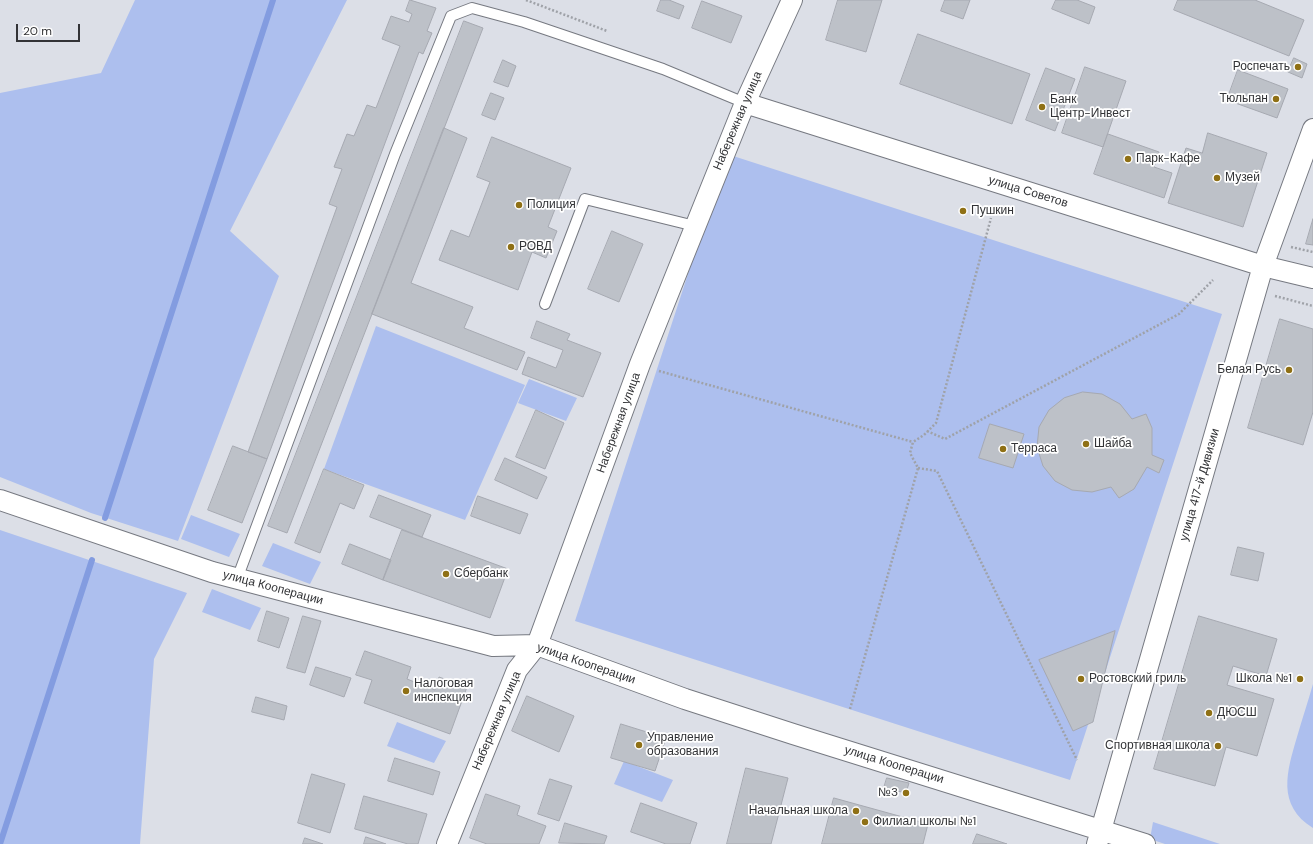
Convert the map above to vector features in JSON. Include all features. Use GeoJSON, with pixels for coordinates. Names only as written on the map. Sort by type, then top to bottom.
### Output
{"type":"FeatureCollection","features":[{"type":"Feature","properties":{"kind":"street","name":"Набережная улица"},"geometry":{"type":"LineString","coordinates":[[447,844],[518,670],[537,644],[640,364],[745,103],[792,0]]}},
{"type":"Feature","properties":{"kind":"street","name":"улица Советов"},"geometry":{"type":"LineString","coordinates":[[745,103],[1263,266],[1313,278]]}},
{"type":"Feature","properties":{"kind":"street","name":"улица 417-й Дивизии"},"geometry":{"type":"LineString","coordinates":[[1100,837],[1255,292],[1313,128]]}},
{"type":"Feature","properties":{"kind":"street","name":"улица Кооперации"},"geometry":{"type":"LineString","coordinates":[[0,500],[212,572],[237,579],[493,646],[537,644],[685,699],[1100,837],[1145,844]]}},
{"type":"Feature","properties":{"kind":"lane"},"geometry":{"type":"LineString","coordinates":[[237,579],[395,154],[451,16],[472,8],[524,22],[663,69],[745,103]]}},
{"type":"Feature","properties":{"kind":"lane"},"geometry":{"type":"LineString","coordinates":[[545,304],[585,199],[695,226]]}},
{"type":"Feature","properties":{"kind":"path"},"geometry":{"type":"LineString","coordinates":[[850,709],[918,468],[910,453],[913,442],[936,423],[991,218]]}},
{"type":"Feature","properties":{"kind":"path"},"geometry":{"type":"LineString","coordinates":[[928,431],[945,440],[1179,314],[1213,280]]}},
{"type":"Feature","properties":{"kind":"path"},"geometry":{"type":"LineString","coordinates":[[1255,292],[1313,306]]}},
{"type":"Feature","properties":{"kind":"path"},"geometry":{"type":"LineString","coordinates":[[656,370],[913,442]]}},
{"type":"Feature","properties":{"kind":"path"},"geometry":{"type":"LineString","coordinates":[[918,468],[937,471],[1078,760]]}},
{"type":"Feature","properties":{"kind":"shaded area"},"geometry":{"type":"Polygon","coordinates":[[[135,0],[347,0],[230,231],[279,276],[178,541],[91,513],[0,477],[0,93],[101,73],[135,0]]]}},
{"type":"Feature","properties":{"kind":"shaded area"},"geometry":{"type":"Polygon","coordinates":[[[727,154],[1222,314],[1070,780],[575,621],[727,154]]]}},
{"type":"Feature","properties":{"kind":"shaded area"},"geometry":{"type":"Polygon","coordinates":[[[376,326],[525,385],[465,520],[324,469],[376,326]]]}},
{"type":"Feature","properties":{"kind":"shaded area"},"geometry":{"type":"Polygon","coordinates":[[[529,379],[577,398],[566,421],[518,403],[529,379]]]}},
{"type":"Feature","properties":{"kind":"shaded area"},"geometry":{"type":"Polygon","coordinates":[[[191,515],[240,534],[229,557],[181,539],[191,515]]]}},
{"type":"Feature","properties":{"kind":"shaded area"},"geometry":{"type":"Polygon","coordinates":[[[0,530],[187,593],[154,659],[140,844],[0,844],[0,530]]]}},
{"type":"Feature","properties":{"kind":"shaded area"},"geometry":{"type":"Polygon","coordinates":[[[273,543],[321,562],[310,584],[262,566],[273,543]]]}},
{"type":"Feature","properties":{"kind":"shaded area"},"geometry":{"type":"Polygon","coordinates":[[[212,589],[261,608],[250,630],[202,612],[212,589]]]}},
{"type":"Feature","properties":{"kind":"shaded area"},"geometry":{"type":"Polygon","coordinates":[[[1313,684],[1313,828],[1301,819],[1293,809],[1287,787],[1290,762],[1313,684]]]}},
{"type":"Feature","properties":{"kind":"shaded area"},"geometry":{"type":"Polygon","coordinates":[[[397,722],[446,741],[434,763],[387,746],[397,722]]]}},
{"type":"Feature","properties":{"kind":"shaded area"},"geometry":{"type":"Polygon","coordinates":[[[624,761],[673,780],[662,802],[614,784],[624,761]]]}},
{"type":"Feature","properties":{"kind":"shaded area"},"geometry":{"type":"Polygon","coordinates":[[[1153,822],[1220,844],[1165,844],[1150,839],[1153,822]]]}},
{"type":"Feature","properties":{"kind":"building"},"geometry":{"type":"Polygon","coordinates":[[[410,0],[436,8],[427,31],[432,33],[423,54],[419,52],[267,459],[248,452],[337,207],[329,204],[342,169],[334,167],[347,134],[354,136],[367,105],[376,108],[400,46],[382,39],[391,16],[409,22],[412,14],[406,11],[410,0]]]}},
{"type":"Feature","properties":{"kind":"building"},"geometry":{"type":"Polygon","coordinates":[[[661,0],[669,0],[684,6],[679,19],[657,11],[661,0]]]}},
{"type":"Feature","properties":{"kind":"building"},"geometry":{"type":"Polygon","coordinates":[[[838,0],[882,0],[866,52],[826,40],[838,0]]]}},
{"type":"Feature","properties":{"kind":"building"},"geometry":{"type":"Polygon","coordinates":[[[945,0],[970,0],[963,19],[941,11],[945,0]]]}},
{"type":"Feature","properties":{"kind":"building"},"geometry":{"type":"Polygon","coordinates":[[[1056,0],[1077,0],[1095,7],[1089,24],[1052,9],[1056,0]]]}},
{"type":"Feature","properties":{"kind":"building"},"geometry":{"type":"Polygon","coordinates":[[[1178,0],[1255,0],[1304,20],[1289,56],[1174,10],[1178,0]]]}},
{"type":"Feature","properties":{"kind":"building"},"geometry":{"type":"Polygon","coordinates":[[[702,1],[742,16],[731,43],[692,28],[702,1]]]}},
{"type":"Feature","properties":{"kind":"building"},"geometry":{"type":"Polygon","coordinates":[[[464,21],[483,28],[287,533],[268,526],[464,21]]]}},
{"type":"Feature","properties":{"kind":"building"},"geometry":{"type":"Polygon","coordinates":[[[918,34],[1030,74],[1012,124],[900,84],[918,34]]]}},
{"type":"Feature","properties":{"kind":"building"},"geometry":{"type":"Polygon","coordinates":[[[1294,58],[1307,64],[1302,78],[1288,72],[1294,58]]]}},
{"type":"Feature","properties":{"kind":"building"},"geometry":{"type":"Polygon","coordinates":[[[503,60],[516,66],[508,87],[494,82],[503,60]]]}},
{"type":"Feature","properties":{"kind":"building"},"geometry":{"type":"Polygon","coordinates":[[[1085,67],[1126,81],[1103,147],[1062,133],[1085,67]]]}},
{"type":"Feature","properties":{"kind":"building"},"geometry":{"type":"Polygon","coordinates":[[[1046,68],[1075,79],[1055,131],[1026,120],[1046,68]]]}},
{"type":"Feature","properties":{"kind":"building"},"geometry":{"type":"Polygon","coordinates":[[[1238,70],[1288,89],[1277,118],[1227,100],[1238,70]]]}},
{"type":"Feature","properties":{"kind":"building"},"geometry":{"type":"Polygon","coordinates":[[[491,93],[504,98],[495,120],[482,115],[491,93]]]}},
{"type":"Feature","properties":{"kind":"building"},"geometry":{"type":"Polygon","coordinates":[[[444,128],[467,138],[411,283],[473,307],[464,328],[525,352],[517,370],[372,314],[444,128]]]}},
{"type":"Feature","properties":{"kind":"building","name":"Музей"},"geometry":{"type":"Polygon","coordinates":[[[1208,133],[1267,153],[1243,227],[1168,203],[1186,148],[1202,153],[1208,133]]]}},
{"type":"Feature","properties":{"kind":"building","name":"Парк-Кафе"},"geometry":{"type":"Polygon","coordinates":[[[1108,134],[1159,152],[1154,167],[1172,173],[1164,198],[1094,174],[1108,134]]]}},
{"type":"Feature","properties":{"kind":"building","name":"Полиция"},"geometry":{"type":"Polygon","coordinates":[[[492,137],[571,168],[548,227],[557,231],[546,258],[532,252],[518,290],[439,260],[451,230],[469,237],[490,182],[477,177],[492,137]]]}},
{"type":"Feature","properties":{"kind":"building"},"geometry":{"type":"Polygon","coordinates":[[[1313,219],[1313,245],[1306,244],[1313,219]]]}},
{"type":"Feature","properties":{"kind":"building"},"geometry":{"type":"Polygon","coordinates":[[[612,231],[643,244],[619,302],[588,289],[612,231]]]}},
{"type":"Feature","properties":{"kind":"building","name":"Белая Русь"},"geometry":{"type":"Polygon","coordinates":[[[1280,319],[1313,329],[1313,412],[1303,445],[1248,428],[1280,319]]]}},
{"type":"Feature","properties":{"kind":"building"},"geometry":{"type":"Polygon","coordinates":[[[537,321],[570,334],[567,340],[601,353],[583,397],[522,374],[528,357],[556,368],[563,350],[531,338],[537,321]]]}},
{"type":"Feature","properties":{"kind":"building","name":"Шайба"},"geometry":{"type":"Polygon","coordinates":[[[1083,392],[1102,394],[1120,404],[1132,419],[1146,414],[1152,428],[1152,455],[1164,460],[1159,473],[1147,467],[1134,489],[1119,498],[1111,487],[1092,492],[1072,490],[1055,481],[1043,466],[1037,447],[1039,427],[1049,410],[1064,398],[1083,392]]]}},
{"type":"Feature","properties":{"kind":"building"},"geometry":{"type":"Polygon","coordinates":[[[536,410],[564,423],[545,469],[516,457],[536,410]]]}},
{"type":"Feature","properties":{"kind":"building"},"geometry":{"type":"Polygon","coordinates":[[[990,424],[1024,434],[1013,468],[979,458],[990,424]]]}},
{"type":"Feature","properties":{"kind":"building"},"geometry":{"type":"Polygon","coordinates":[[[233,446],[267,459],[242,523],[208,510],[233,446]]]}},
{"type":"Feature","properties":{"kind":"building"},"geometry":{"type":"Polygon","coordinates":[[[505,458],[547,477],[537,499],[495,480],[505,458]]]}},
{"type":"Feature","properties":{"kind":"building"},"geometry":{"type":"Polygon","coordinates":[[[324,469],[364,485],[354,509],[340,503],[320,553],[295,543],[324,469]]]}},
{"type":"Feature","properties":{"kind":"building"},"geometry":{"type":"Polygon","coordinates":[[[379,495],[431,515],[422,537],[370,517],[379,495]]]}},
{"type":"Feature","properties":{"kind":"building"},"geometry":{"type":"Polygon","coordinates":[[[478,496],[528,514],[520,534],[471,516],[478,496]]]}},
{"type":"Feature","properties":{"kind":"building","name":"Сбербанк"},"geometry":{"type":"Polygon","coordinates":[[[402,530],[508,569],[490,618],[383,580],[402,530]]]}},
{"type":"Feature","properties":{"kind":"building"},"geometry":{"type":"Polygon","coordinates":[[[350,544],[391,560],[383,580],[342,564],[350,544]]]}},
{"type":"Feature","properties":{"kind":"building"},"geometry":{"type":"Polygon","coordinates":[[[1238,547],[1264,553],[1258,581],[1231,575],[1238,547]]]}},
{"type":"Feature","properties":{"kind":"building"},"geometry":{"type":"Polygon","coordinates":[[[267,611],[289,618],[279,648],[258,641],[267,611]]]}},
{"type":"Feature","properties":{"kind":"building"},"geometry":{"type":"Polygon","coordinates":[[[303,616],[321,621],[305,673],[287,668],[303,616]]]}},
{"type":"Feature","properties":{"kind":"building"},"geometry":{"type":"Polygon","coordinates":[[[1199,616],[1277,639],[1266,676],[1233,666],[1227,685],[1274,699],[1257,756],[1226,747],[1215,786],[1154,769],[1199,616]]]}},
{"type":"Feature","properties":{"kind":"building"},"geometry":{"type":"Polygon","coordinates":[[[1115,631],[1093,722],[1073,731],[1039,660],[1115,631]]]}},
{"type":"Feature","properties":{"kind":"building"},"geometry":{"type":"Polygon","coordinates":[[[365,651],[411,667],[407,679],[435,690],[439,677],[467,687],[450,734],[364,703],[372,680],[356,675],[365,651]]]}},
{"type":"Feature","properties":{"kind":"building"},"geometry":{"type":"Polygon","coordinates":[[[316,667],[351,678],[344,697],[310,685],[316,667]]]}},
{"type":"Feature","properties":{"kind":"building"},"geometry":{"type":"Polygon","coordinates":[[[527,696],[574,716],[559,752],[512,731],[527,696]]]}},
{"type":"Feature","properties":{"kind":"building"},"geometry":{"type":"Polygon","coordinates":[[[256,697],[287,706],[284,720],[252,712],[256,697]]]}},
{"type":"Feature","properties":{"kind":"building"},"geometry":{"type":"Polygon","coordinates":[[[621,724],[666,738],[655,771],[611,758],[621,724]]]}},
{"type":"Feature","properties":{"kind":"building"},"geometry":{"type":"Polygon","coordinates":[[[395,758],[440,772],[433,795],[388,781],[395,758]]]}},
{"type":"Feature","properties":{"kind":"building"},"geometry":{"type":"Polygon","coordinates":[[[746,768],[788,778],[771,844],[727,844],[746,768]]]}},
{"type":"Feature","properties":{"kind":"building"},"geometry":{"type":"Polygon","coordinates":[[[312,774],[345,784],[330,833],[298,823],[312,774]]]}},
{"type":"Feature","properties":{"kind":"building"},"geometry":{"type":"Polygon","coordinates":[[[887,778],[909,783],[906,793],[884,788],[887,778]]]}},
{"type":"Feature","properties":{"kind":"building"},"geometry":{"type":"Polygon","coordinates":[[[550,779],[572,786],[559,821],[538,814],[550,779]]]}},
{"type":"Feature","properties":{"kind":"building"},"geometry":{"type":"Polygon","coordinates":[[[486,794],[520,806],[517,815],[546,826],[539,844],[487,844],[470,838],[486,794]]]}},
{"type":"Feature","properties":{"kind":"building"},"geometry":{"type":"Polygon","coordinates":[[[364,796],[427,814],[418,844],[408,844],[355,829],[364,796]]]}},
{"type":"Feature","properties":{"kind":"building","name":"Начальная школа"},"geometry":{"type":"Polygon","coordinates":[[[834,798],[928,824],[923,844],[822,844],[834,798]]]}},
{"type":"Feature","properties":{"kind":"building"},"geometry":{"type":"Polygon","coordinates":[[[641,803],[697,823],[690,844],[666,844],[631,832],[641,803]]]}},
{"type":"Feature","properties":{"kind":"building"},"geometry":{"type":"Polygon","coordinates":[[[565,823],[607,836],[604,844],[559,843],[565,823]]]}},
{"type":"Feature","properties":{"kind":"building"},"geometry":{"type":"Polygon","coordinates":[[[977,834],[1007,844],[973,844],[977,834]]]}},
{"type":"Feature","properties":{"kind":"building"},"geometry":{"type":"Polygon","coordinates":[[[366,837],[386,844],[364,844],[366,837]]]}},
{"type":"Feature","properties":{"kind":"building"},"geometry":{"type":"Polygon","coordinates":[[[305,838],[323,844],[303,844],[305,838]]]}},
{"type":"Feature","properties":{"kind":"waterway"},"geometry":{"type":"LineString","coordinates":[[105,518],[273,0]]}},
{"type":"Feature","properties":{"kind":"waterway"},"geometry":{"type":"LineString","coordinates":[[0,844],[92,560]]}},
{"type":"Feature","properties":{"kind":"place","name":"Роспечать"},"geometry":{"type":"Point","coordinates":[1298,67]}},
{"type":"Feature","properties":{"kind":"place","name":"Тюльпан"},"geometry":{"type":"Point","coordinates":[1276,99]}},
{"type":"Feature","properties":{"kind":"place","name":"Банк Центр-Инвест"},"geometry":{"type":"Point","coordinates":[1042,107]}},
{"type":"Feature","properties":{"kind":"place","name":"Парк-Кафе"},"geometry":{"type":"Point","coordinates":[1128,159]}},
{"type":"Feature","properties":{"kind":"place","name":"Музей"},"geometry":{"type":"Point","coordinates":[1217,178]}},
{"type":"Feature","properties":{"kind":"place","name":"Полиция"},"geometry":{"type":"Point","coordinates":[519,205]}},
{"type":"Feature","properties":{"kind":"place","name":"Пушкин"},"geometry":{"type":"Point","coordinates":[963,211]}},
{"type":"Feature","properties":{"kind":"place","name":"РОВД"},"geometry":{"type":"Point","coordinates":[511,247]}},
{"type":"Feature","properties":{"kind":"place","name":"Белая Русь"},"geometry":{"type":"Point","coordinates":[1289,370]}},
{"type":"Feature","properties":{"kind":"place","name":"Шайба"},"geometry":{"type":"Point","coordinates":[1086,444]}},
{"type":"Feature","properties":{"kind":"place","name":"Терраса"},"geometry":{"type":"Point","coordinates":[1003,449]}},
{"type":"Feature","properties":{"kind":"place","name":"Сбербанк"},"geometry":{"type":"Point","coordinates":[446,574]}},
{"type":"Feature","properties":{"kind":"place","name":"Ростовский гриль"},"geometry":{"type":"Point","coordinates":[1081,679]}},
{"type":"Feature","properties":{"kind":"place","name":"Школа №1"},"geometry":{"type":"Point","coordinates":[1300,679]}},
{"type":"Feature","properties":{"kind":"place","name":"Налоговая инспекция"},"geometry":{"type":"Point","coordinates":[406,691]}},
{"type":"Feature","properties":{"kind":"place","name":"ДЮСШ"},"geometry":{"type":"Point","coordinates":[1209,713]}},
{"type":"Feature","properties":{"kind":"place","name":"Управление образования"},"geometry":{"type":"Point","coordinates":[639,745]}},
{"type":"Feature","properties":{"kind":"place","name":"Спортивная школа"},"geometry":{"type":"Point","coordinates":[1218,746]}},
{"type":"Feature","properties":{"kind":"place","name":"№3"},"geometry":{"type":"Point","coordinates":[906,793]}},
{"type":"Feature","properties":{"kind":"place","name":"Начальная школа"},"geometry":{"type":"Point","coordinates":[856,811]}},
{"type":"Feature","properties":{"kind":"place","name":"Филиал школы №1"},"geometry":{"type":"Point","coordinates":[865,822]}}]}
